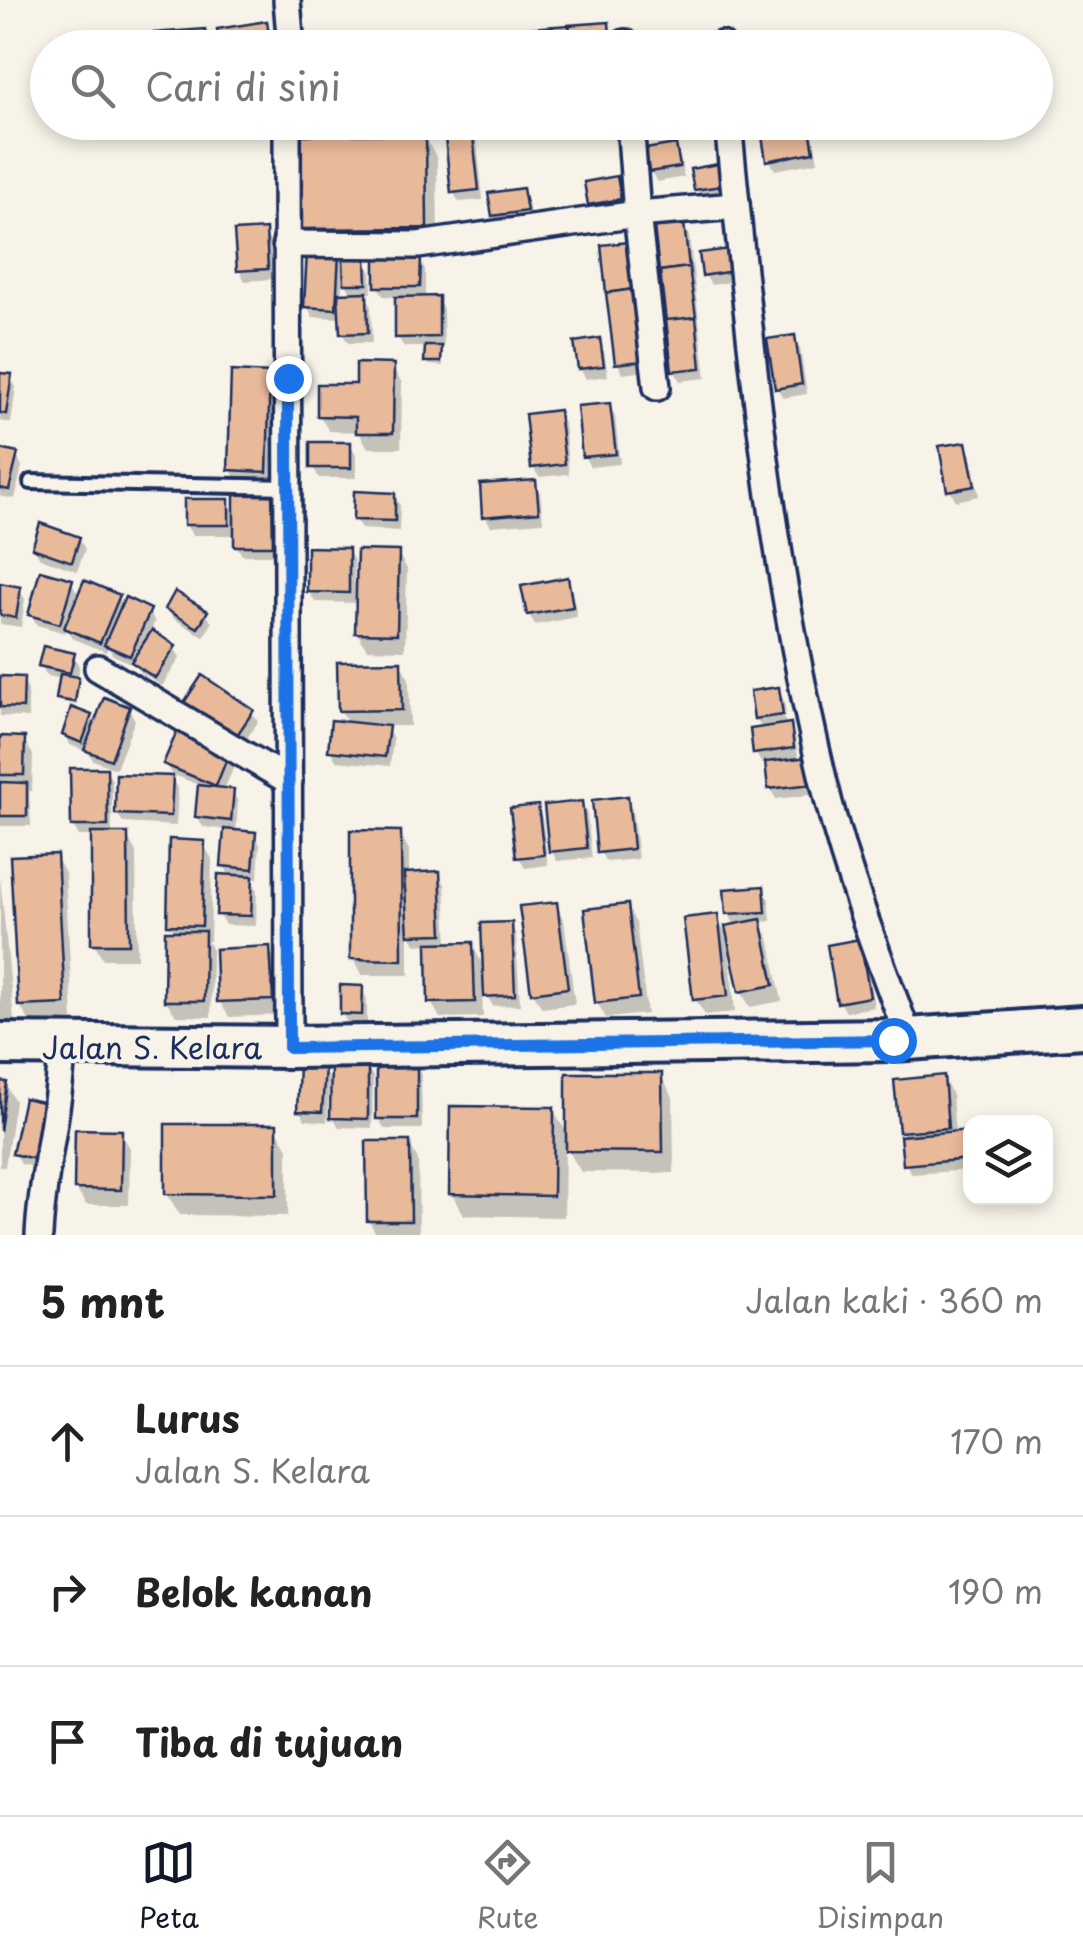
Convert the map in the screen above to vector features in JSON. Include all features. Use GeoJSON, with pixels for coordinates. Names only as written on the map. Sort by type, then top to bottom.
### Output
{"type":"FeatureCollection","features":[{"type":"Feature","properties":{"kind":"main road","name":"Jalan S. Kelara"},"geometry":{"type":"LineString","coordinates":[[0,1044],[289,1048],[909,1038],[1083,1027]]}},
{"type":"Feature","properties":{"kind":"street"},"geometry":{"type":"LineString","coordinates":[[287,0],[290,30]]}},
{"type":"Feature","properties":{"kind":"street"},"geometry":{"type":"LineString","coordinates":[[288,140],[289,1048]]}},
{"type":"Feature","properties":{"kind":"street"},"geometry":{"type":"LineString","coordinates":[[631,140],[657,387]]}},
{"type":"Feature","properties":{"kind":"street"},"geometry":{"type":"LineString","coordinates":[[730,140],[775,529],[810,719],[858,904],[909,1038]]}},
{"type":"Feature","properties":{"kind":"street"},"geometry":{"type":"LineString","coordinates":[[286,244],[418,245],[637,214],[736,206]]}},
{"type":"Feature","properties":{"kind":"street"},"geometry":{"type":"LineString","coordinates":[[98,668],[289,781]]}},
{"type":"Feature","properties":{"kind":"street"},"geometry":{"type":"LineString","coordinates":[[39,1235],[62,1047]]}},
{"type":"Feature","properties":{"kind":"lane"},"geometry":{"type":"LineString","coordinates":[[31,482],[289,487]]}},
{"type":"Feature","properties":{"kind":"building"},"geometry":{"type":"Polygon","coordinates":[[[267,21],[268,30],[217,30],[267,21]]]}},
{"type":"Feature","properties":{"kind":"building"},"geometry":{"type":"Polygon","coordinates":[[[609,22],[610,30],[569,30],[569,25],[609,22]]]}},
{"type":"Feature","properties":{"kind":"building"},"geometry":{"type":"Polygon","coordinates":[[[569,25],[569,30],[530,30],[569,25]]]}},
{"type":"Feature","properties":{"kind":"building"},"geometry":{"type":"Polygon","coordinates":[[[298,140],[426,140],[427,228],[300,229],[298,140]]]}},
{"type":"Feature","properties":{"kind":"building"},"geometry":{"type":"Polygon","coordinates":[[[445,140],[473,140],[479,190],[451,193],[445,140]]]}},
{"type":"Feature","properties":{"kind":"building"},"geometry":{"type":"Polygon","coordinates":[[[763,140],[812,140],[814,152],[766,161],[763,140]]]}},
{"type":"Feature","properties":{"kind":"building"},"geometry":{"type":"Polygon","coordinates":[[[676,144],[680,167],[649,172],[645,149],[676,144]]]}},
{"type":"Feature","properties":{"kind":"building"},"geometry":{"type":"Polygon","coordinates":[[[718,164],[722,186],[694,190],[690,169],[718,164]]]}},
{"type":"Feature","properties":{"kind":"building"},"geometry":{"type":"Polygon","coordinates":[[[617,176],[621,199],[588,205],[584,182],[617,176]]]}},
{"type":"Feature","properties":{"kind":"building"},"geometry":{"type":"Polygon","coordinates":[[[523,188],[527,211],[492,216],[488,193],[523,188]]]}},
{"type":"Feature","properties":{"kind":"building"},"geometry":{"type":"Polygon","coordinates":[[[684,223],[689,267],[659,271],[654,226],[684,223]]]}},
{"type":"Feature","properties":{"kind":"building"},"geometry":{"type":"Polygon","coordinates":[[[266,229],[268,269],[237,271],[234,231],[266,229]]]}},
{"type":"Feature","properties":{"kind":"building"},"geometry":{"type":"Polygon","coordinates":[[[629,242],[634,289],[606,293],[601,245],[629,242]]]}},
{"type":"Feature","properties":{"kind":"building"},"geometry":{"type":"Polygon","coordinates":[[[730,249],[733,271],[702,276],[699,253],[730,249]]]}},
{"type":"Feature","properties":{"kind":"building"},"geometry":{"type":"Polygon","coordinates":[[[307,251],[339,253],[336,309],[304,307],[307,251]]]}},
{"type":"Feature","properties":{"kind":"building"},"geometry":{"type":"Polygon","coordinates":[[[375,256],[421,256],[420,287],[375,287],[375,256]]]}},
{"type":"Feature","properties":{"kind":"building"},"geometry":{"type":"Polygon","coordinates":[[[366,257],[367,284],[344,284],[343,258],[366,257]]]}},
{"type":"Feature","properties":{"kind":"building"},"geometry":{"type":"Polygon","coordinates":[[[689,267],[696,317],[666,321],[660,271],[689,267]]]}},
{"type":"Feature","properties":{"kind":"building"},"geometry":{"type":"Polygon","coordinates":[[[634,289],[643,361],[615,364],[606,293],[634,289]]]}},
{"type":"Feature","properties":{"kind":"building"},"geometry":{"type":"Polygon","coordinates":[[[367,292],[368,333],[340,334],[338,293],[367,292]]]}},
{"type":"Feature","properties":{"kind":"building"},"geometry":{"type":"Polygon","coordinates":[[[439,296],[439,337],[395,338],[395,297],[439,296]]]}},
{"type":"Feature","properties":{"kind":"building"},"geometry":{"type":"Polygon","coordinates":[[[696,317],[701,368],[672,371],[666,320],[696,317]]]}},
{"type":"Feature","properties":{"kind":"building"},"geometry":{"type":"Polygon","coordinates":[[[795,335],[802,384],[775,389],[767,339],[795,335]]]}},
{"type":"Feature","properties":{"kind":"building"},"geometry":{"type":"Polygon","coordinates":[[[600,338],[604,366],[578,369],[574,342],[600,338]]]}},
{"type":"Feature","properties":{"kind":"building"},"geometry":{"type":"Polygon","coordinates":[[[425,346],[442,346],[441,362],[424,362],[425,346]]]}},
{"type":"Feature","properties":{"kind":"building"},"geometry":{"type":"Polygon","coordinates":[[[356,363],[394,364],[393,433],[356,433],[356,417],[317,416],[317,384],[356,384],[356,363]]]}},
{"type":"Feature","properties":{"kind":"building"},"geometry":{"type":"Polygon","coordinates":[[[231,371],[270,373],[267,472],[228,470],[231,371]]]}},
{"type":"Feature","properties":{"kind":"building"},"geometry":{"type":"Polygon","coordinates":[[[0,373],[12,374],[6,414],[0,413],[0,373]]]}},
{"type":"Feature","properties":{"kind":"building"},"geometry":{"type":"Polygon","coordinates":[[[610,403],[616,454],[582,457],[577,406],[610,403]]]}},
{"type":"Feature","properties":{"kind":"building"},"geometry":{"type":"Polygon","coordinates":[[[559,410],[565,464],[531,468],[525,414],[559,410]]]}},
{"type":"Feature","properties":{"kind":"building"},"geometry":{"type":"Polygon","coordinates":[[[310,442],[351,442],[351,468],[310,468],[310,442]]]}},
{"type":"Feature","properties":{"kind":"building"},"geometry":{"type":"Polygon","coordinates":[[[966,442],[975,486],[947,491],[939,446],[966,442]]]}},
{"type":"Feature","properties":{"kind":"building"},"geometry":{"type":"Polygon","coordinates":[[[0,449],[18,453],[9,490],[0,488],[0,449]]]}},
{"type":"Feature","properties":{"kind":"building"},"geometry":{"type":"Polygon","coordinates":[[[536,480],[539,512],[482,517],[480,484],[536,480]]]}},
{"type":"Feature","properties":{"kind":"building"},"geometry":{"type":"Polygon","coordinates":[[[234,489],[272,489],[273,546],[234,546],[234,489]]]}},
{"type":"Feature","properties":{"kind":"building"},"geometry":{"type":"Polygon","coordinates":[[[354,491],[395,493],[395,521],[353,520],[354,491]]]}},
{"type":"Feature","properties":{"kind":"building"},"geometry":{"type":"Polygon","coordinates":[[[184,499],[229,499],[229,525],[184,525],[184,499]]]}},
{"type":"Feature","properties":{"kind":"building"},"geometry":{"type":"Polygon","coordinates":[[[40,523],[80,537],[72,562],[32,548],[40,523]]]}},
{"type":"Feature","properties":{"kind":"building"},"geometry":{"type":"Polygon","coordinates":[[[307,547],[349,548],[349,593],[307,592],[307,547]]]}},
{"type":"Feature","properties":{"kind":"building"},"geometry":{"type":"Polygon","coordinates":[[[357,550],[399,551],[397,634],[355,633],[357,550]]]}},
{"type":"Feature","properties":{"kind":"building"},"geometry":{"type":"Polygon","coordinates":[[[40,570],[73,579],[60,624],[28,615],[40,570]]]}},
{"type":"Feature","properties":{"kind":"building"},"geometry":{"type":"Polygon","coordinates":[[[568,577],[573,607],[527,615],[521,586],[568,577]]]}},
{"type":"Feature","properties":{"kind":"building"},"geometry":{"type":"Polygon","coordinates":[[[84,580],[120,595],[100,643],[64,628],[84,580]]]}},
{"type":"Feature","properties":{"kind":"building"},"geometry":{"type":"Polygon","coordinates":[[[0,583],[21,587],[16,618],[0,615],[0,583]]]}},
{"type":"Feature","properties":{"kind":"building"},"geometry":{"type":"Polygon","coordinates":[[[175,591],[208,611],[198,628],[165,609],[175,591]]]}},
{"type":"Feature","properties":{"kind":"building"},"geometry":{"type":"Polygon","coordinates":[[[125,597],[151,609],[130,656],[104,645],[125,597]]]}},
{"type":"Feature","properties":{"kind":"building"},"geometry":{"type":"Polygon","coordinates":[[[152,630],[176,646],[155,678],[131,662],[152,630]]]}},
{"type":"Feature","properties":{"kind":"building"},"geometry":{"type":"Polygon","coordinates":[[[43,646],[75,653],[70,673],[38,666],[43,646]]]}},
{"type":"Feature","properties":{"kind":"building"},"geometry":{"type":"Polygon","coordinates":[[[401,661],[402,710],[338,711],[337,662],[401,661]]]}},
{"type":"Feature","properties":{"kind":"building"},"geometry":{"type":"Polygon","coordinates":[[[60,674],[79,677],[75,702],[56,699],[60,674]]]}},
{"type":"Feature","properties":{"kind":"building"},"geometry":{"type":"Polygon","coordinates":[[[202,675],[254,710],[235,738],[183,704],[202,675]]]}},
{"type":"Feature","properties":{"kind":"building"},"geometry":{"type":"Polygon","coordinates":[[[0,676],[24,677],[23,708],[0,707],[0,676]]]}},
{"type":"Feature","properties":{"kind":"building"},"geometry":{"type":"Polygon","coordinates":[[[779,687],[783,715],[754,719],[750,691],[779,687]]]}},
{"type":"Feature","properties":{"kind":"building"},"geometry":{"type":"Polygon","coordinates":[[[104,697],[130,707],[111,760],[84,750],[104,697]]]}},
{"type":"Feature","properties":{"kind":"building"},"geometry":{"type":"Polygon","coordinates":[[[71,707],[92,715],[82,743],[62,735],[71,707]]]}},
{"type":"Feature","properties":{"kind":"building"},"geometry":{"type":"Polygon","coordinates":[[[331,720],[389,726],[385,757],[328,751],[331,720]]]}},
{"type":"Feature","properties":{"kind":"building"},"geometry":{"type":"Polygon","coordinates":[[[791,723],[794,748],[753,754],[750,729],[791,723]]]}},
{"type":"Feature","properties":{"kind":"building"},"geometry":{"type":"Polygon","coordinates":[[[178,729],[230,751],[216,786],[163,764],[178,729]]]}},
{"type":"Feature","properties":{"kind":"building"},"geometry":{"type":"Polygon","coordinates":[[[0,736],[25,737],[24,775],[0,775],[0,736]]]}},
{"type":"Feature","properties":{"kind":"building"},"geometry":{"type":"Polygon","coordinates":[[[810,757],[813,784],[768,789],[765,762],[810,757]]]}},
{"type":"Feature","properties":{"kind":"building"},"geometry":{"type":"Polygon","coordinates":[[[70,768],[107,768],[108,826],[71,826],[70,768]]]}},
{"type":"Feature","properties":{"kind":"building"},"geometry":{"type":"Polygon","coordinates":[[[116,774],[173,776],[171,816],[115,814],[116,774]]]}},
{"type":"Feature","properties":{"kind":"building"},"geometry":{"type":"Polygon","coordinates":[[[0,782],[27,783],[27,816],[0,816],[0,782]]]}},
{"type":"Feature","properties":{"kind":"building"},"geometry":{"type":"Polygon","coordinates":[[[198,785],[234,789],[231,821],[195,817],[198,785]]]}},
{"type":"Feature","properties":{"kind":"building"},"geometry":{"type":"Polygon","coordinates":[[[628,796],[633,849],[597,853],[592,800],[628,796]]]}},
{"type":"Feature","properties":{"kind":"building"},"geometry":{"type":"Polygon","coordinates":[[[582,801],[587,848],[549,852],[544,805],[582,801]]]}},
{"type":"Feature","properties":{"kind":"building"},"geometry":{"type":"Polygon","coordinates":[[[538,805],[544,855],[516,858],[510,808],[538,805]]]}},
{"type":"Feature","properties":{"kind":"building"},"geometry":{"type":"Polygon","coordinates":[[[224,829],[256,832],[253,869],[221,866],[224,829]]]}},
{"type":"Feature","properties":{"kind":"building"},"geometry":{"type":"Polygon","coordinates":[[[350,830],[401,831],[402,960],[350,959],[350,830]]]}},
{"type":"Feature","properties":{"kind":"building"},"geometry":{"type":"Polygon","coordinates":[[[91,833],[128,833],[129,944],[91,944],[91,833]]]}},
{"type":"Feature","properties":{"kind":"building"},"geometry":{"type":"Polygon","coordinates":[[[169,839],[205,841],[202,926],[167,925],[169,839]]]}},
{"type":"Feature","properties":{"kind":"building"},"geometry":{"type":"Polygon","coordinates":[[[57,854],[65,1004],[18,1006],[10,856],[57,854]]]}},
{"type":"Feature","properties":{"kind":"building"},"geometry":{"type":"Polygon","coordinates":[[[440,871],[443,934],[408,935],[404,873],[440,871]]]}},
{"type":"Feature","properties":{"kind":"building"},"geometry":{"type":"Polygon","coordinates":[[[218,874],[253,876],[251,916],[216,915],[218,874]]]}},
{"type":"Feature","properties":{"kind":"building"},"geometry":{"type":"Polygon","coordinates":[[[764,886],[766,912],[726,914],[724,889],[764,886]]]}},
{"type":"Feature","properties":{"kind":"building"},"geometry":{"type":"Polygon","coordinates":[[[557,902],[568,988],[531,993],[519,906],[557,902]]]}},
{"type":"Feature","properties":{"kind":"building"},"geometry":{"type":"Polygon","coordinates":[[[628,904],[639,998],[595,1003],[584,909],[628,904]]]}},
{"type":"Feature","properties":{"kind":"building"},"geometry":{"type":"Polygon","coordinates":[[[718,914],[728,996],[693,1000],[683,918],[718,914]]]}},
{"type":"Feature","properties":{"kind":"building"},"geometry":{"type":"Polygon","coordinates":[[[761,919],[774,985],[739,992],[725,926],[761,919]]]}},
{"type":"Feature","properties":{"kind":"building"},"geometry":{"type":"Polygon","coordinates":[[[512,922],[515,995],[484,997],[481,923],[512,922]]]}},
{"type":"Feature","properties":{"kind":"building"},"geometry":{"type":"Polygon","coordinates":[[[165,931],[205,931],[204,1001],[164,1001],[165,931]]]}},
{"type":"Feature","properties":{"kind":"building"},"geometry":{"type":"Polygon","coordinates":[[[860,939],[870,997],[837,1003],[827,945],[860,939]]]}},
{"type":"Feature","properties":{"kind":"building"},"geometry":{"type":"Polygon","coordinates":[[[473,942],[475,1002],[428,1003],[427,943],[473,942]]]}},
{"type":"Feature","properties":{"kind":"building"},"geometry":{"type":"Polygon","coordinates":[[[270,946],[273,1000],[217,1002],[215,949],[270,946]]]}},
{"type":"Feature","properties":{"kind":"building"},"geometry":{"type":"Polygon","coordinates":[[[340,985],[363,986],[362,1015],[340,1014],[340,985]]]}},
{"type":"Feature","properties":{"kind":"building"},"geometry":{"type":"Polygon","coordinates":[[[376,1061],[417,1061],[417,1119],[376,1119],[376,1061]]]}},
{"type":"Feature","properties":{"kind":"building"},"geometry":{"type":"Polygon","coordinates":[[[331,1063],[368,1064],[368,1119],[330,1118],[331,1063]]]}},
{"type":"Feature","properties":{"kind":"building"},"geometry":{"type":"Polygon","coordinates":[[[299,1065],[325,1066],[322,1112],[297,1111],[299,1065]]]}},
{"type":"Feature","properties":{"kind":"building"},"geometry":{"type":"Polygon","coordinates":[[[566,1073],[662,1073],[663,1152],[566,1151],[566,1073]]]}},
{"type":"Feature","properties":{"kind":"building"},"geometry":{"type":"Polygon","coordinates":[[[944,1075],[948,1128],[899,1132],[894,1080],[944,1075]]]}},
{"type":"Feature","properties":{"kind":"building"},"geometry":{"type":"Polygon","coordinates":[[[0,1081],[7,1082],[0,1131],[0,1081]]]}},
{"type":"Feature","properties":{"kind":"building"},"geometry":{"type":"Polygon","coordinates":[[[24,1098],[56,1105],[45,1161],[12,1154],[24,1098]]]}},
{"type":"Feature","properties":{"kind":"building"},"geometry":{"type":"Polygon","coordinates":[[[450,1106],[554,1107],[553,1196],[449,1194],[450,1106]]]}},
{"type":"Feature","properties":{"kind":"building"},"geometry":{"type":"Polygon","coordinates":[[[165,1124],[277,1124],[277,1195],[165,1194],[165,1124]]]}},
{"type":"Feature","properties":{"kind":"building"},"geometry":{"type":"Polygon","coordinates":[[[75,1129],[122,1130],[121,1190],[74,1189],[75,1129]]]}},
{"type":"Feature","properties":{"kind":"building"},"geometry":{"type":"Polygon","coordinates":[[[963,1131],[963,1160],[903,1165],[900,1136],[963,1131]]]}},
{"type":"Feature","properties":{"kind":"building"},"geometry":{"type":"Polygon","coordinates":[[[366,1141],[410,1141],[411,1221],[367,1221],[366,1141]]]}},
{"type":"Feature","properties":{"kind":"route"},"geometry":{"type":"LineString","coordinates":[[288,378],[289,1048],[893,1040]]}}]}
